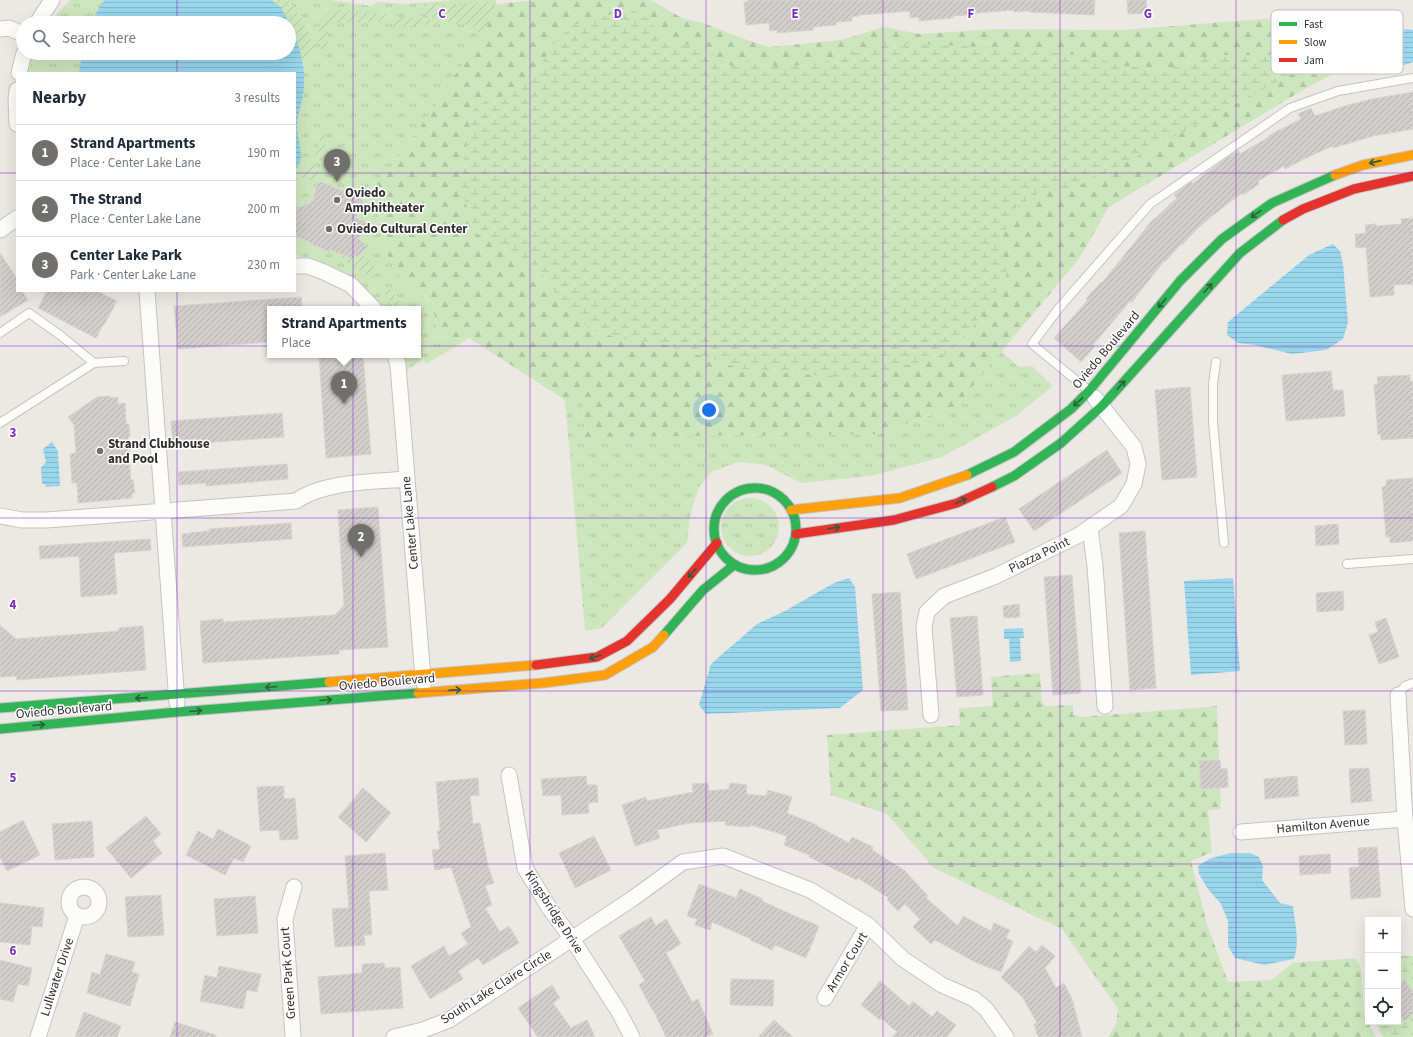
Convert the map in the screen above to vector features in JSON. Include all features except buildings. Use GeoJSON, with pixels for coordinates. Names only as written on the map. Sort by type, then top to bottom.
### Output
{"type":"FeatureCollection","features":[{"type":"Feature","properties":{"kind":"street"},"geometry":{"type":"LineString","coordinates":[[42,16],[52,0]]}},
{"type":"Feature","properties":{"kind":"street"},"geometry":{"type":"LineString","coordinates":[[0,29],[9,28],[16,31]]}},
{"type":"Feature","properties":{"kind":"street"},"geometry":{"type":"LineString","coordinates":[[19,72],[22,60]]}},
{"type":"Feature","properties":{"kind":"street","name":"Oviedo Boulevard"},"geometry":{"type":"LineString","coordinates":[[791,510],[900,498],[972,473],[1014,452],[1071,408],[1089,391],[1180,282],[1222,239],[1272,203],[1323,180],[1363,165],[1413,155]]}},
{"type":"Feature","properties":{"kind":"street"},"geometry":{"type":"LineString","coordinates":[[796,534],[894,520],[957,504],[1014,476],[1062,443],[1102,406],[1240,253],[1280,222],[1303,210],[1354,189],[1413,176]]}},
{"type":"Feature","properties":{"kind":"street"},"geometry":{"type":"LineString","coordinates":[[0,230],[16,219]]}},
{"type":"Feature","properties":{"kind":"street"},"geometry":{"type":"LineString","coordinates":[[296,266],[308,266],[351,285],[371,306]]}},
{"type":"Feature","properties":{"kind":"street"},"geometry":{"type":"LineString","coordinates":[[147,292],[177,712]]}},
{"type":"Feature","properties":{"kind":"street","name":"Center Lake Lane"},"geometry":{"type":"LineString","coordinates":[[396,358],[398,365],[425,692]]}},
{"type":"Feature","properties":{"kind":"street","name":"Piazza Point"},"geometry":{"type":"LineString","coordinates":[[931,715],[924,627],[927,612],[944,596],[996,576],[1079,535],[1121,506],[1134,484],[1138,464],[1134,447],[1089,391]]}},
{"type":"Feature","properties":{"kind":"street"},"geometry":{"type":"LineString","coordinates":[[0,516],[22,520],[46,520],[296,501],[304,495],[327,488],[350,484],[407,479]]}},
{"type":"Feature","properties":{"kind":"street"},"geometry":{"type":"LineString","coordinates":[[751,488],[768,490],[783,498],[791,510],[797,530],[796,534],[793,546],[783,560],[768,569],[751,571],[734,565],[722,554],[715,538],[715,520],[722,505],[735,493],[751,488]]}},
{"type":"Feature","properties":{"kind":"street"},"geometry":{"type":"LineString","coordinates":[[1090,528],[1095,566],[1105,706]]}},
{"type":"Feature","properties":{"kind":"street","name":"Oviedo Boulevard"},"geometry":{"type":"LineString","coordinates":[[0,708],[553,664],[597,657],[627,641],[670,599],[717,543]]}},
{"type":"Feature","properties":{"kind":"street","name":"Oviedo Boulevard"},"geometry":{"type":"LineString","coordinates":[[0,729],[177,712],[543,683],[605,675],[653,647],[703,590],[734,565]]}},
{"type":"Feature","properties":{"kind":"street"},"geometry":{"type":"LineString","coordinates":[[1398,695],[1405,819],[1413,909]]}},
{"type":"Feature","properties":{"kind":"street","name":"Kingsbridge Drive"},"geometry":{"type":"LineString","coordinates":[[509,775],[525,868],[550,909],[572,939],[632,1037]]}},
{"type":"Feature","properties":{"kind":"street","name":"Hamilton Avenue"},"geometry":{"type":"LineString","coordinates":[[1241,832],[1405,819]]}},
{"type":"Feature","properties":{"kind":"street","name":"South Lake Claire Circle"},"geometry":{"type":"LineString","coordinates":[[394,1037],[423,1030],[449,1020],[632,899],[683,862],[723,856],[810,890],[868,925],[903,959],[942,984],[974,999],[986,1009],[1006,1037]]}},
{"type":"Feature","properties":{"kind":"street","name":"Green Park Court"},"geometry":{"type":"LineString","coordinates":[[293,1037],[284,919],[294,887]]}},
{"type":"Feature","properties":{"kind":"street","name":"Lullwater Drive"},"geometry":{"type":"LineString","coordinates":[[38,1037],[77,916]]}},
{"type":"Feature","properties":{"kind":"street","name":"Armor Court"},"geometry":{"type":"LineString","coordinates":[[825,998],[868,925]]}},
{"type":"Feature","properties":{"kind":"lane"},"geometry":{"type":"LineString","coordinates":[[1089,391],[1032,344],[1059,308],[1150,204],[1290,108],[1338,91],[1413,78]]}},
{"type":"Feature","properties":{"kind":"lane"},"geometry":{"type":"LineString","coordinates":[[0,333],[29,313],[94,362]]}},
{"type":"Feature","properties":{"kind":"lane"},"geometry":{"type":"LineString","coordinates":[[0,423],[94,362],[124,361]]}},
{"type":"Feature","properties":{"kind":"lane"},"geometry":{"type":"LineString","coordinates":[[1216,362],[1213,384],[1213,422],[1224,543]]}},
{"type":"Feature","properties":{"kind":"lane"},"geometry":{"type":"LineString","coordinates":[[1347,564],[1413,559]]}},
{"type":"Feature","properties":{"kind":"lane"},"geometry":{"type":"LineString","coordinates":[[1398,695],[1405,686],[1413,683]]}},
{"type":"Feature","properties":{"kind":"green space"},"geometry":{"type":"Polygon","coordinates":[[[70,0],[330,0],[372,6],[378,2],[405,4],[455,0],[496,0],[496,4],[479,45],[452,78],[436,105],[384,177],[372,187],[376,211],[384,233],[386,253],[402,280],[424,297],[432,301],[437,328],[450,350],[426,364],[423,359],[406,371],[404,358],[421,358],[421,306],[382,306],[373,296],[341,272],[324,263],[305,257],[296,256],[296,72],[26,72],[29,60],[296,60],[296,16],[55,16],[70,0]]]}},
{"type":"Feature","properties":{"kind":"green space"},"geometry":{"type":"Polygon","coordinates":[[[271,0],[288,0],[297,12],[310,37],[315,51],[302,61],[296,37],[296,16],[285,16],[281,8],[271,0]]]}},
{"type":"Feature","properties":{"kind":"green space"},"geometry":{"type":"Polygon","coordinates":[[[538,0],[651,0],[682,18],[706,24],[769,47],[841,40],[884,27],[920,34],[997,29],[1122,30],[1271,18],[1271,74],[1333,74],[1301,91],[1109,207],[1078,260],[956,406],[877,434],[585,437],[583,402],[565,400],[469,338],[450,350],[437,328],[432,301],[424,297],[402,280],[386,253],[384,233],[376,211],[372,186],[384,177],[436,105],[452,78],[479,45],[496,4],[538,0]]]}},
{"type":"Feature","properties":{"kind":"green space"},"geometry":{"type":"Polygon","coordinates":[[[496,2],[483,36],[471,26],[424,15],[424,4],[434,3],[440,5],[496,2]]]}},
{"type":"Feature","properties":{"kind":"green space"},"geometry":{"type":"Polygon","coordinates":[[[339,10],[386,15],[386,21],[333,23],[328,29],[328,48],[321,49],[319,43],[319,30],[322,20],[326,15],[339,10]]]}},
{"type":"Feature","properties":{"kind":"green space"},"geometry":{"type":"Polygon","coordinates":[[[635,11],[647,18],[664,38],[691,46],[707,48],[719,60],[734,67],[752,59],[780,68],[834,60],[882,42],[1018,49],[1088,56],[1125,66],[1164,70],[1212,55],[1271,55],[1271,74],[1291,74],[1120,166],[1073,188],[1038,193],[1011,211],[1000,247],[1007,275],[976,324],[947,354],[861,379],[742,369],[659,343],[623,339],[592,331],[568,309],[542,276],[476,233],[467,209],[461,182],[468,134],[475,107],[491,98],[507,96],[534,79],[551,47],[571,26],[599,16],[635,11]]]}},
{"type":"Feature","properties":{"kind":"green space"},"geometry":{"type":"Polygon","coordinates":[[[393,17],[418,17],[419,19],[423,18],[442,24],[392,27],[393,17]]]}},
{"type":"Feature","properties":{"kind":"green space"},"geometry":{"type":"Polygon","coordinates":[[[318,133],[326,136],[324,169],[316,153],[320,142],[318,133]]]}},
{"type":"Feature","properties":{"kind":"green space"},"geometry":{"type":"Polygon","coordinates":[[[312,160],[319,172],[315,181],[301,176],[312,160]]]}},
{"type":"Feature","properties":{"kind":"green space"},"geometry":{"type":"Polygon","coordinates":[[[329,249],[342,254],[344,252],[351,259],[354,255],[357,257],[361,253],[376,269],[375,277],[371,278],[343,260],[341,256],[328,251],[329,249]]]}},
{"type":"Feature","properties":{"kind":"green space"},"geometry":{"type":"Polygon","coordinates":[[[385,287],[391,290],[402,306],[393,306],[381,289],[385,287]]]}},
{"type":"Feature","properties":{"kind":"green space"},"geometry":{"type":"Polygon","coordinates":[[[1001,351],[1019,367],[1032,366],[1053,386],[1016,416],[942,457],[871,476],[801,483],[766,465],[738,462],[711,472],[699,487],[690,516],[687,543],[602,628],[585,631],[565,400],[583,402],[585,437],[877,434],[956,406],[1001,351]]]}},
{"type":"Feature","properties":{"kind":"green space"},"geometry":{"type":"Polygon","coordinates":[[[744,498],[756,498],[771,506],[779,521],[779,533],[771,548],[756,556],[744,556],[729,548],[721,533],[721,521],[729,506],[744,498]]]}},
{"type":"Feature","properties":{"kind":"green space"},"geometry":{"type":"Polygon","coordinates":[[[1040,673],[1042,702],[1046,706],[1073,705],[1073,715],[1082,717],[1217,706],[1221,809],[1208,810],[1212,852],[1191,861],[1207,924],[1228,982],[1272,980],[1292,963],[1355,958],[1361,968],[1365,1025],[1369,1025],[1376,1037],[1108,1037],[1116,1024],[1118,1009],[1062,929],[934,868],[887,814],[831,795],[827,735],[960,725],[959,708],[993,706],[991,677],[1040,673]]]}},
{"type":"Feature","properties":{"kind":"green space"},"geometry":{"type":"Polygon","coordinates":[[[1401,956],[1413,956],[1413,1037],[1383,1037],[1377,1025],[1401,1025],[1401,956]]]}},
{"type":"Feature","properties":{"kind":"water"},"geometry":{"type":"Polygon","coordinates":[[[105,0],[271,0],[281,7],[286,16],[95,16],[105,0]]]}},
{"type":"Feature","properties":{"kind":"water"},"geometry":{"type":"Polygon","coordinates":[[[1406,29],[1413,30],[1413,62],[1403,65],[1403,31],[1406,29]]]}},
{"type":"Feature","properties":{"kind":"water"},"geometry":{"type":"Polygon","coordinates":[[[296,39],[304,70],[304,90],[297,123],[297,133],[301,155],[299,165],[296,169],[296,72],[79,72],[81,60],[296,60],[296,39]]]}},
{"type":"Feature","properties":{"kind":"water"},"geometry":{"type":"Polygon","coordinates":[[[1333,244],[1340,251],[1343,264],[1348,322],[1343,339],[1326,350],[1292,354],[1255,345],[1238,343],[1227,335],[1228,322],[1309,255],[1333,244]]]}},
{"type":"Feature","properties":{"kind":"water"},"geometry":{"type":"Polygon","coordinates":[[[52,442],[58,451],[60,486],[46,487],[45,484],[42,484],[41,468],[46,462],[43,449],[52,442]]]}},
{"type":"Feature","properties":{"kind":"water"},"geometry":{"type":"Polygon","coordinates":[[[849,578],[855,587],[863,690],[840,708],[706,714],[699,705],[711,664],[757,624],[785,611],[834,583],[849,578]]]}},
{"type":"Feature","properties":{"kind":"water"},"geometry":{"type":"Polygon","coordinates":[[[1233,578],[1240,671],[1191,675],[1184,581],[1233,578]]]}},
{"type":"Feature","properties":{"kind":"water"},"geometry":{"type":"Polygon","coordinates":[[[1023,628],[1024,638],[1020,638],[1021,661],[1010,662],[1009,639],[1004,639],[1004,629],[1023,628]]]}},
{"type":"Feature","properties":{"kind":"water"},"geometry":{"type":"Polygon","coordinates":[[[1230,853],[1250,853],[1259,857],[1263,866],[1262,880],[1280,903],[1293,906],[1297,939],[1294,959],[1264,965],[1235,958],[1228,946],[1228,921],[1221,904],[1208,889],[1199,874],[1198,866],[1209,859],[1230,853]]]}},
{"type":"Feature","properties":{"kind":"traffic: fast"},"geometry":{"type":"LineString","coordinates":[[967,475],[1014,452],[1071,409],[1089,391],[1180,281],[1222,239],[1272,203],[1335,175]]}},
{"type":"Feature","properties":{"kind":"traffic: fast"},"geometry":{"type":"LineString","coordinates":[[992,487],[1014,476],[1061,443],[1102,406],[1240,253],[1283,220]]}},
{"type":"Feature","properties":{"kind":"traffic: fast"},"geometry":{"type":"LineString","coordinates":[[755,488],[771,491],[784,500],[793,513],[796,529],[793,545],[784,558],[771,567],[755,570],[739,567],[726,558],[717,545],[714,529],[717,513],[726,500],[739,491],[755,488]]}},
{"type":"Feature","properties":{"kind":"traffic: fast"},"geometry":{"type":"LineString","coordinates":[[664,635],[703,590],[734,565]]}},
{"type":"Feature","properties":{"kind":"traffic: fast"},"geometry":{"type":"LineString","coordinates":[[0,708],[329,682]]}},
{"type":"Feature","properties":{"kind":"traffic: fast"},"geometry":{"type":"LineString","coordinates":[[0,729],[177,712],[418,693]]}},
{"type":"Feature","properties":{"kind":"traffic: slow"},"geometry":{"type":"LineString","coordinates":[[1335,175],[1363,165],[1413,155]]}},
{"type":"Feature","properties":{"kind":"traffic: slow"},"geometry":{"type":"LineString","coordinates":[[791,510],[900,498],[967,475]]}},
{"type":"Feature","properties":{"kind":"traffic: slow"},"geometry":{"type":"LineString","coordinates":[[418,693],[543,683],[605,675],[653,647],[664,635]]}},
{"type":"Feature","properties":{"kind":"traffic: slow"},"geometry":{"type":"LineString","coordinates":[[329,682],[536,665]]}},
{"type":"Feature","properties":{"kind":"traffic: jam"},"geometry":{"type":"LineString","coordinates":[[1283,220],[1303,209],[1354,189],[1413,176]]}},
{"type":"Feature","properties":{"kind":"traffic: jam"},"geometry":{"type":"LineString","coordinates":[[796,534],[894,520],[957,503],[992,487]]}},
{"type":"Feature","properties":{"kind":"traffic: jam"},"geometry":{"type":"LineString","coordinates":[[536,665],[597,657],[627,641],[670,599],[717,543]]}},
{"type":"Feature","properties":{"kind":"place","name":"Center Lake Park"},"geometry":{"type":"Point","coordinates":[337,182]}},
{"type":"Feature","properties":{"kind":"place","name":"Oviedo Amphitheater"},"geometry":{"type":"Point","coordinates":[337,200]}},
{"type":"Feature","properties":{"kind":"place","name":"Oviedo Cultural Center"},"geometry":{"type":"Point","coordinates":[329,229]}},
{"type":"Feature","properties":{"kind":"place","name":"Strand Apartments"},"geometry":{"type":"Point","coordinates":[344,404]}},
{"type":"Feature","properties":{"kind":"place","name":"Strand Clubhouse and Pool"},"geometry":{"type":"Point","coordinates":[100,451]}},
{"type":"Feature","properties":{"kind":"place","name":"The Strand"},"geometry":{"type":"Point","coordinates":[361,557]}}]}
